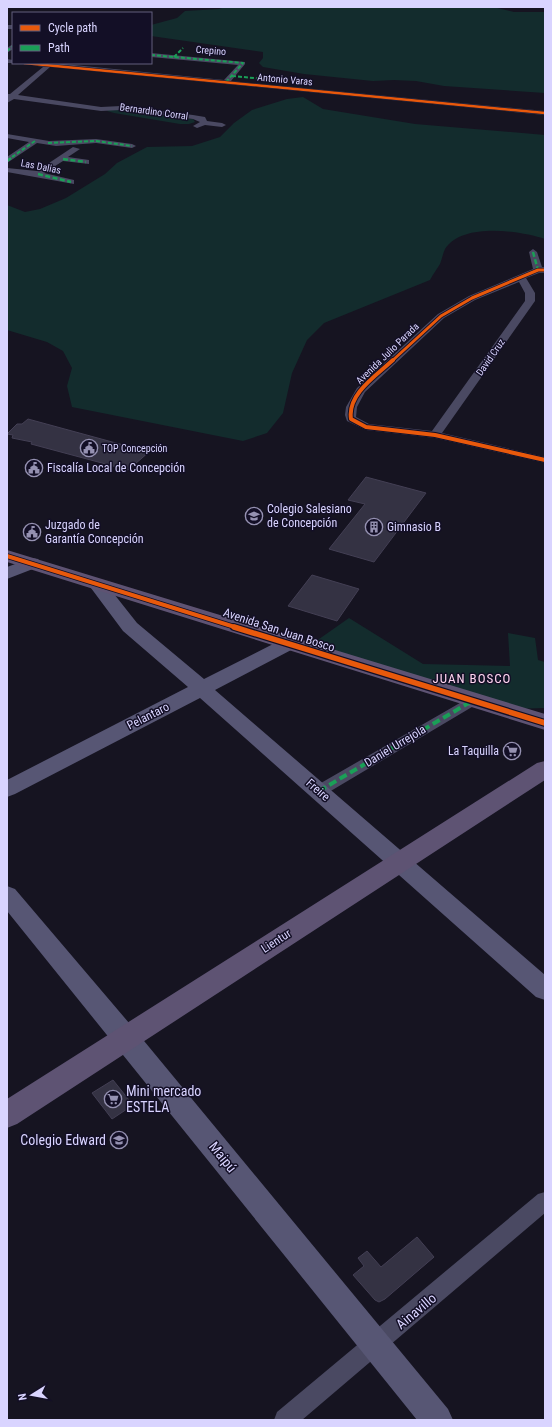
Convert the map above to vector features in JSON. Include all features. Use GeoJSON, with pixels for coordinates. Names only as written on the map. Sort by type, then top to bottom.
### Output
{"type":"FeatureCollection","features":[{"type":"Feature","properties":{"kind":"main road","name":"Avenida San Juan Bosco"},"geometry":{"type":"LineString","coordinates":[[7,556],[188,611],[288,644],[544,723]]}},
{"type":"Feature","properties":{"kind":"main road"},"geometry":{"type":"LineString","coordinates":[[7,574],[32,563]]}},
{"type":"Feature","properties":{"kind":"main road","name":"Freire"},"geometry":{"type":"LineString","coordinates":[[97,584],[130,627],[545,990]]}},
{"type":"Feature","properties":{"kind":"main road","name":"Pelantaro"},"geometry":{"type":"LineString","coordinates":[[7,789],[288,644]]}},
{"type":"Feature","properties":{"kind":"main road","name":"Lientur"},"geometry":{"type":"LineString","coordinates":[[7,1115],[545,768]]}},
{"type":"Feature","properties":{"kind":"main road","name":"Maipú"},"geometry":{"type":"LineString","coordinates":[[7,895],[126,1038],[437,1420]]}},
{"type":"Feature","properties":{"kind":"street"},"geometry":{"type":"LineString","coordinates":[[176,60],[183,48]]}},
{"type":"Feature","properties":{"kind":"street","name":"Crepino"},"geometry":{"type":"LineString","coordinates":[[154,55],[176,60],[203,60],[218,58],[224,64],[244,63],[226,82]]}},
{"type":"Feature","properties":{"kind":"street"},"geometry":{"type":"LineString","coordinates":[[198,65],[203,60]]}},
{"type":"Feature","properties":{"kind":"street"},"geometry":{"type":"LineString","coordinates":[[9,98],[49,64]]}},
{"type":"Feature","properties":{"kind":"street","name":"Antonio Varas"},"geometry":{"type":"LineString","coordinates":[[49,64],[545,113]]}},
{"type":"Feature","properties":{"kind":"street"},"geometry":{"type":"LineString","coordinates":[[232,76],[276,80]]}},
{"type":"Feature","properties":{"kind":"street","name":"Bernardino Corral"},"geometry":{"type":"LineString","coordinates":[[9,98],[101,109],[121,108],[186,116],[199,118],[204,123]]}},
{"type":"Feature","properties":{"kind":"street","name":"Bernardino Corral"},"geometry":{"type":"LineString","coordinates":[[101,109],[108,114],[134,118]]}},
{"type":"Feature","properties":{"kind":"street","name":"Bernardino Corral"},"geometry":{"type":"LineString","coordinates":[[186,126],[198,126],[204,123],[222,125]]}},
{"type":"Feature","properties":{"kind":"street"},"geometry":{"type":"LineString","coordinates":[[7,136],[76,149],[38,174]]}},
{"type":"Feature","properties":{"kind":"street"},"geometry":{"type":"LineString","coordinates":[[7,161],[35,141]]}},
{"type":"Feature","properties":{"kind":"street"},"geometry":{"type":"LineString","coordinates":[[48,143],[93,141],[132,146]]}},
{"type":"Feature","properties":{"kind":"street"},"geometry":{"type":"LineString","coordinates":[[63,158],[86,162]]}},
{"type":"Feature","properties":{"kind":"street","name":"Las Dalias"},"geometry":{"type":"LineString","coordinates":[[7,170],[38,174],[71,182]]}},
{"type":"Feature","properties":{"kind":"street"},"geometry":{"type":"LineString","coordinates":[[533,252],[542,270]]}},
{"type":"Feature","properties":{"kind":"street","name":"Avenida Julio Parada"},"geometry":{"type":"LineString","coordinates":[[542,270],[472,298],[440,316],[369,383],[355,399],[351,406],[351,419],[359,425],[435,435],[545,460]]}},
{"type":"Feature","properties":{"kind":"street","name":"David Cruz"},"geometry":{"type":"LineString","coordinates":[[435,435],[530,301],[530,293],[521,278]]}},
{"type":"Feature","properties":{"kind":"street","name":"Daniel Urrejola"},"geometry":{"type":"LineString","coordinates":[[319,791],[472,701]]}},
{"type":"Feature","properties":{"kind":"street","name":"Ainavillo"},"geometry":{"type":"LineString","coordinates":[[285,1420],[376,1345],[545,1201]]}},
{"type":"Feature","properties":{"kind":"green space"},"geometry":{"type":"Polygon","coordinates":[[[225,7],[493,7],[514,12],[545,12],[545,93],[444,86],[416,81],[373,81],[304,74],[263,67],[259,63],[263,58],[263,52],[152,36],[152,25],[177,18],[185,11],[219,9],[225,7]]]}},
{"type":"Feature","properties":{"kind":"green space"},"geometry":{"type":"Polygon","coordinates":[[[303,97],[323,109],[415,124],[545,135],[545,239],[521,233],[492,231],[465,235],[453,240],[445,249],[440,264],[430,280],[324,323],[307,340],[292,373],[283,413],[267,433],[243,441],[72,407],[67,386],[72,368],[63,351],[47,342],[7,330],[7,205],[25,212],[40,209],[66,198],[105,174],[117,163],[147,147],[192,146],[220,137],[234,123],[252,110],[287,99],[303,97]]]}},
{"type":"Feature","properties":{"kind":"green space"},"geometry":{"type":"Polygon","coordinates":[[[109,109],[193,119],[195,122],[180,124],[114,113],[107,111],[109,109]]]}},
{"type":"Feature","properties":{"kind":"green space"},"geometry":{"type":"Polygon","coordinates":[[[349,618],[423,664],[510,666],[508,633],[535,638],[538,660],[545,662],[545,708],[511,709],[312,644],[349,618]]]}},
{"type":"Feature","properties":{"kind":"building","name":"TOP Concepción"},"geometry":{"type":"Polygon","coordinates":[[[28,419],[149,452],[128,470],[31,444],[32,442],[12,438],[13,435],[7,434],[17,424],[22,424],[28,419]]]}},
{"type":"Feature","properties":{"kind":"building","name":"Gimnasio B"},"geometry":{"type":"Polygon","coordinates":[[[366,477],[426,493],[374,562],[329,549],[365,504],[348,500],[366,477]]]}},
{"type":"Feature","properties":{"kind":"building"},"geometry":{"type":"Polygon","coordinates":[[[312,575],[359,589],[337,621],[288,606],[312,575]]]}},
{"type":"Feature","properties":{"kind":"building","name":"Mini mercado ESTELA"},"geometry":{"type":"Polygon","coordinates":[[[113,1080],[133,1105],[112,1119],[92,1093],[113,1080]]]}},
{"type":"Feature","properties":{"kind":"building"},"geometry":{"type":"Polygon","coordinates":[[[417,1237],[434,1257],[385,1299],[379,1302],[375,1300],[353,1275],[364,1266],[358,1258],[367,1251],[381,1267],[417,1237]]]}},
{"type":"Feature","properties":{"kind":"marked path"},"geometry":{"type":"LineString","coordinates":[[7,51],[12,47]]}},
{"type":"Feature","properties":{"kind":"marked path"},"geometry":{"type":"LineString","coordinates":[[174,57],[183,48]]}},
{"type":"Feature","properties":{"kind":"marked path"},"geometry":{"type":"LineString","coordinates":[[152,55],[243,63],[226,82]]}},
{"type":"Feature","properties":{"kind":"marked path"},"geometry":{"type":"LineString","coordinates":[[232,76],[276,80]]}},
{"type":"Feature","properties":{"kind":"marked path"},"geometry":{"type":"LineString","coordinates":[[7,161],[35,141]]}},
{"type":"Feature","properties":{"kind":"marked path"},"geometry":{"type":"LineString","coordinates":[[48,143],[96,141],[132,146]]}},
{"type":"Feature","properties":{"kind":"marked path"},"geometry":{"type":"LineString","coordinates":[[63,159],[86,162]]}},
{"type":"Feature","properties":{"kind":"marked path"},"geometry":{"type":"LineString","coordinates":[[38,174],[71,182]]}},
{"type":"Feature","properties":{"kind":"marked path"},"geometry":{"type":"LineString","coordinates":[[533,252],[538,270]]}},
{"type":"Feature","properties":{"kind":"marked path"},"geometry":{"type":"LineString","coordinates":[[319,791],[472,701]]}},
{"type":"Feature","properties":{"kind":"cycle path"},"geometry":{"type":"LineString","coordinates":[[34,64],[545,113]]}},
{"type":"Feature","properties":{"kind":"cycle path"},"geometry":{"type":"LineString","coordinates":[[545,270],[538,270],[472,298],[441,316],[361,390],[350,411],[351,419],[366,427],[435,435],[545,460]]}},
{"type":"Feature","properties":{"kind":"cycle path"},"geometry":{"type":"LineString","coordinates":[[7,556],[545,723]]}},
{"type":"Feature","properties":{"kind":"place","name":"TOP Concepción"},"geometry":{"type":"Point","coordinates":[89,448]}},
{"type":"Feature","properties":{"kind":"place","name":"Fiscalía Local de Concepción"},"geometry":{"type":"Point","coordinates":[34,468]}},
{"type":"Feature","properties":{"kind":"place","name":"Colegio Salesiano de Concepción"},"geometry":{"type":"Point","coordinates":[254,516]}},
{"type":"Feature","properties":{"kind":"place","name":"Gimnasio B"},"geometry":{"type":"Point","coordinates":[374,527]}},
{"type":"Feature","properties":{"kind":"place","name":"Juzgado de Garantía Concepción"},"geometry":{"type":"Point","coordinates":[32,532]}},
{"type":"Feature","properties":{"kind":"place","name":"La Taquilla"},"geometry":{"type":"Point","coordinates":[512,751]}},
{"type":"Feature","properties":{"kind":"place","name":"Mini mercado ESTELA"},"geometry":{"type":"Point","coordinates":[113,1099]}},
{"type":"Feature","properties":{"kind":"place","name":"Colegio Edward"},"geometry":{"type":"Point","coordinates":[119,1140]}},
{"type":"Feature","properties":{"kind":"district","name":"JUAN BOSCO"},"geometry":{"type":"Point","coordinates":[472,678]}}]}
